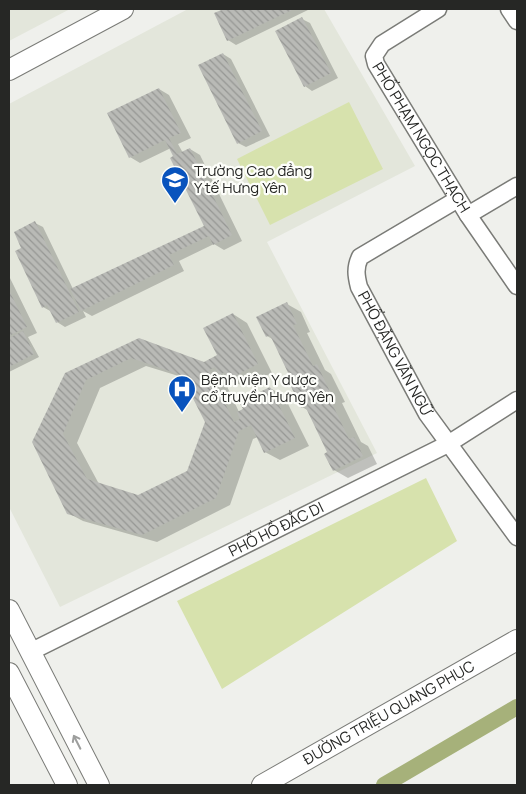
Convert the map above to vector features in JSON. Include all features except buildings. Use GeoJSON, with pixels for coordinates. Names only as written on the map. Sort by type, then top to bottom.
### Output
{"type":"FeatureCollection","features":[{"type":"Feature","properties":{"kind":"street"},"geometry":{"type":"LineString","coordinates":[[9,70],[123,9]]}},
{"type":"Feature","properties":{"kind":"street","name":"PHỐ PHẠM NGỌC THẠCH"},"geometry":{"type":"LineString","coordinates":[[438,9],[382,44],[374,56],[376,64],[468,215],[517,286]]}},
{"type":"Feature","properties":{"kind":"street"},"geometry":{"type":"LineString","coordinates":[[509,9],[517,21]]}},
{"type":"Feature","properties":{"kind":"street"},"geometry":{"type":"LineString","coordinates":[[468,215],[517,186]]}},
{"type":"Feature","properties":{"kind":"street","name":"PHỐ ĐẶNG VĂN NGỮ"},"geometry":{"type":"LineString","coordinates":[[458,199],[360,257],[356,267],[359,286],[427,414],[517,537]]}},
{"type":"Feature","properties":{"kind":"street","name":"PHỐ HỒ ĐẮC DI"},"geometry":{"type":"LineString","coordinates":[[30,652],[448,444],[517,400]]}},
{"type":"Feature","properties":{"kind":"street"},"geometry":{"type":"LineString","coordinates":[[9,610],[99,785]]}},
{"type":"Feature","properties":{"kind":"street","name":"ĐƯỜNG TRIỆU QUANG PHỤC"},"geometry":{"type":"LineString","coordinates":[[262,785],[517,640]]}},
{"type":"Feature","properties":{"kind":"street"},"geometry":{"type":"LineString","coordinates":[[9,673],[67,785]]}},
{"type":"Feature","properties":{"kind":"shaded area"},"geometry":{"type":"Polygon","coordinates":[[[9,9],[70,9],[9,41],[9,9]]]}},
{"type":"Feature","properties":{"kind":"shaded area"},"geometry":{"type":"Polygon","coordinates":[[[188,9],[324,9],[415,166],[267,242],[377,453],[60,607],[9,507],[9,104],[188,9]]]}},
{"type":"Feature","properties":{"kind":"green space"},"geometry":{"type":"Polygon","coordinates":[[[349,102],[383,169],[270,225],[237,159],[349,102]]]}},
{"type":"Feature","properties":{"kind":"green space"},"geometry":{"type":"Polygon","coordinates":[[[426,478],[457,541],[222,689],[177,601],[426,478]]]}},
{"type":"Feature","properties":{"kind":"waterway"},"geometry":{"type":"LineString","coordinates":[[384,785],[517,707]]}},
{"type":"Feature","properties":{"kind":"place","name":"Trường Cao đẳng Y tế Hưng Yên"},"geometry":{"type":"Point","coordinates":[175,204]}},
{"type":"Feature","properties":{"kind":"place","name":"Bệnh viện Y dược cổ truyền Hưng Yên"},"geometry":{"type":"Point","coordinates":[182,413]}}]}
